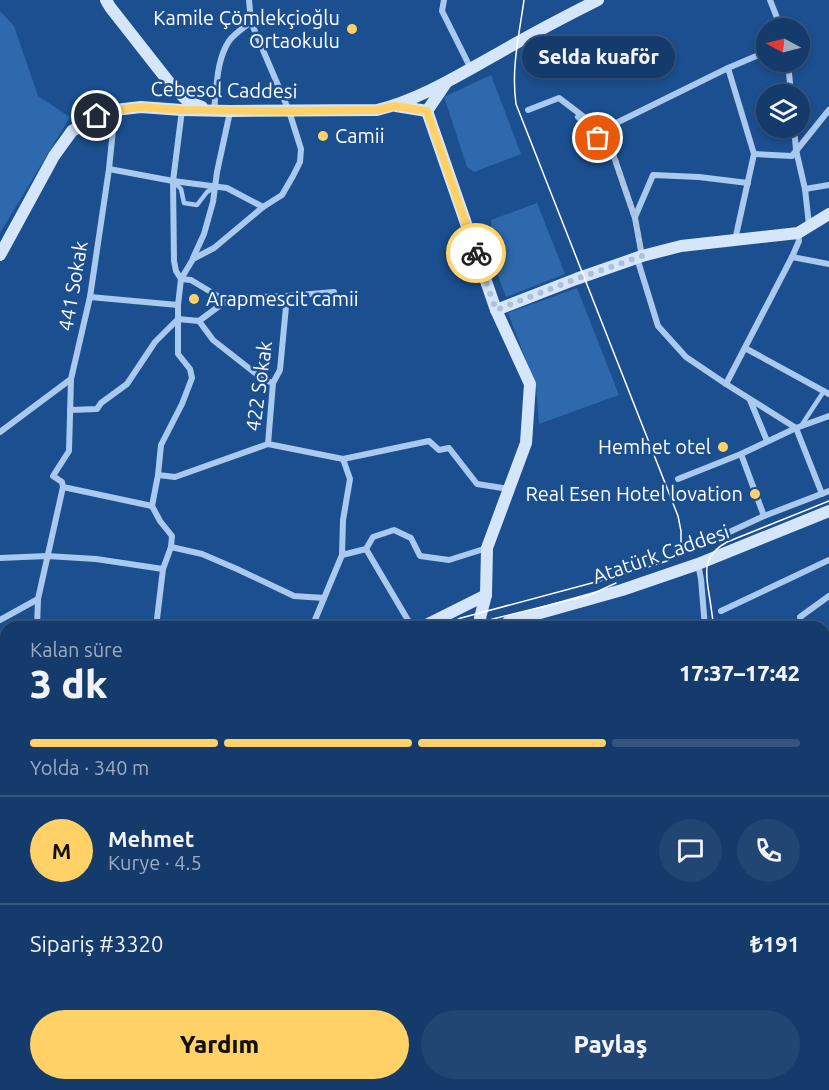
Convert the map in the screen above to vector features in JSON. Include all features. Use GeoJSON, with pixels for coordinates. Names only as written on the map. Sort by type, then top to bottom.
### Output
{"type":"FeatureCollection","features":[{"type":"Feature","properties":{"kind":"main road"},"geometry":{"type":"LineString","coordinates":[[106,0],[172,86],[188,101],[212,111]]}},
{"type":"Feature","properties":{"kind":"main road","name":"Cebesol Caddesi"},"geometry":{"type":"LineString","coordinates":[[0,255],[54,156],[72,131],[97,116],[116,110],[141,107],[212,111],[290,111],[377,110],[395,106],[471,69],[598,0]]}},
{"type":"Feature","properties":{"kind":"main road"},"geometry":{"type":"LineString","coordinates":[[427,111],[446,82]]}},
{"type":"Feature","properties":{"kind":"main road"},"geometry":{"type":"LineString","coordinates":[[161,108],[171,99],[172,86]]}},
{"type":"Feature","properties":{"kind":"main road"},"geometry":{"type":"LineString","coordinates":[[395,106],[427,111]]}},
{"type":"Feature","properties":{"kind":"main road"},"geometry":{"type":"LineString","coordinates":[[427,111],[496,310],[530,384],[526,442],[487,548],[486,595],[481,621]]}},
{"type":"Feature","properties":{"kind":"main road"},"geometry":{"type":"LineString","coordinates":[[496,310],[594,272],[640,257],[681,246],[798,233],[829,214]]}},
{"type":"Feature","properties":{"kind":"main road","name":"Atatürk Caddesi"},"geometry":{"type":"LineString","coordinates":[[530,621],[698,564],[829,511]]}},
{"type":"Feature","properties":{"kind":"main road"},"geometry":{"type":"LineString","coordinates":[[434,621],[486,595]]}},
{"type":"Feature","properties":{"kind":"street"},"geometry":{"type":"LineString","coordinates":[[193,259],[214,248],[263,207],[282,195],[300,162],[301,149],[290,111],[251,22],[249,0]]}},
{"type":"Feature","properties":{"kind":"street"},"geometry":{"type":"LineString","coordinates":[[444,0],[442,11],[471,69]]}},
{"type":"Feature","properties":{"kind":"street"},"geometry":{"type":"LineString","coordinates":[[770,0],[777,18]]}},
{"type":"Feature","properties":{"kind":"street"},"geometry":{"type":"LineString","coordinates":[[212,111],[220,61],[230,41],[251,22]]}},
{"type":"Feature","properties":{"kind":"street"},"geometry":{"type":"LineString","coordinates":[[559,98],[597,127],[604,129],[756,56]]}},
{"type":"Feature","properties":{"kind":"street"},"geometry":{"type":"LineString","coordinates":[[728,68],[754,154],[735,240]]}},
{"type":"Feature","properties":{"kind":"street"},"geometry":{"type":"LineString","coordinates":[[528,110],[559,98]]}},
{"type":"Feature","properties":{"kind":"street"},"geometry":{"type":"LineString","coordinates":[[559,98],[612,151],[635,218],[640,257],[658,326],[686,357],[749,399],[798,427],[826,493],[764,516],[708,542]]}},
{"type":"Feature","properties":{"kind":"street","name":"441 Sokak"},"geometry":{"type":"LineString","coordinates":[[63,487],[62,482],[53,476],[69,451],[71,379],[90,297],[116,110]]}},
{"type":"Feature","properties":{"kind":"street"},"geometry":{"type":"LineString","coordinates":[[181,279],[174,261],[173,181],[182,110]]}},
{"type":"Feature","properties":{"kind":"street"},"geometry":{"type":"LineString","coordinates":[[754,154],[792,156],[829,110]]}},
{"type":"Feature","properties":{"kind":"street"},"geometry":{"type":"LineString","coordinates":[[157,621],[163,569],[171,547],[172,536],[152,506],[161,445],[182,404],[192,378],[190,369],[178,354],[178,305],[181,279],[204,234],[213,202],[230,111]]}},
{"type":"Feature","properties":{"kind":"street"},"geometry":{"type":"LineString","coordinates":[[795,138],[805,189],[809,225]]}},
{"type":"Feature","properties":{"kind":"street"},"geometry":{"type":"LineString","coordinates":[[109,169],[215,188],[227,188],[263,207]]}},
{"type":"Feature","properties":{"kind":"street"},"geometry":{"type":"LineString","coordinates":[[635,218],[653,176],[699,177],[747,183]]}},
{"type":"Feature","properties":{"kind":"street"},"geometry":{"type":"LineString","coordinates":[[805,189],[829,185]]}},
{"type":"Feature","properties":{"kind":"street"},"geometry":{"type":"LineString","coordinates":[[726,384],[792,257],[799,241],[798,233]]}},
{"type":"Feature","properties":{"kind":"street"},"geometry":{"type":"LineString","coordinates":[[792,257],[829,264]]}},
{"type":"Feature","properties":{"kind":"street"},"geometry":{"type":"LineString","coordinates":[[181,279],[191,280],[226,302]]}},
{"type":"Feature","properties":{"kind":"street"},"geometry":{"type":"LineString","coordinates":[[70,410],[97,409],[101,403],[127,384],[154,342],[178,319],[199,321],[230,298],[334,292]]}},
{"type":"Feature","properties":{"kind":"street","name":"422 Sokak"},"geometry":{"type":"LineString","coordinates":[[287,296],[280,370],[273,383],[268,444],[343,459]]}},
{"type":"Feature","properties":{"kind":"street"},"geometry":{"type":"LineString","coordinates":[[90,297],[178,305]]}},
{"type":"Feature","properties":{"kind":"street"},"geometry":{"type":"LineString","coordinates":[[199,321],[213,340],[264,380],[273,383]]}},
{"type":"Feature","properties":{"kind":"street"},"geometry":{"type":"LineString","coordinates":[[745,348],[826,392]]}},
{"type":"Feature","properties":{"kind":"street"},"geometry":{"type":"LineString","coordinates":[[0,432],[71,379]]}},
{"type":"Feature","properties":{"kind":"street"},"geometry":{"type":"LineString","coordinates":[[749,399],[767,441]]}},
{"type":"Feature","properties":{"kind":"street"},"geometry":{"type":"LineString","coordinates":[[678,479],[829,416]]}},
{"type":"Feature","properties":{"kind":"street"},"geometry":{"type":"LineString","coordinates":[[314,621],[342,555],[343,520],[350,478],[343,459],[429,441],[439,450],[449,448],[477,483],[509,489]]}},
{"type":"Feature","properties":{"kind":"street"},"geometry":{"type":"LineString","coordinates":[[158,475],[175,477],[268,444]]}},
{"type":"Feature","properties":{"kind":"street"},"geometry":{"type":"LineString","coordinates":[[741,454],[764,516]]}},
{"type":"Feature","properties":{"kind":"street"},"geometry":{"type":"LineString","coordinates":[[37,621],[38,599],[63,487],[152,506]]}},
{"type":"Feature","properties":{"kind":"street"},"geometry":{"type":"LineString","coordinates":[[342,555],[366,549],[374,537],[394,530],[411,538],[420,556],[449,560],[487,548]]}},
{"type":"Feature","properties":{"kind":"street"},"geometry":{"type":"LineString","coordinates":[[171,547],[202,554],[294,596],[324,598]]}},
{"type":"Feature","properties":{"kind":"street"},"geometry":{"type":"LineString","coordinates":[[366,549],[408,621]]}},
{"type":"Feature","properties":{"kind":"street"},"geometry":{"type":"LineString","coordinates":[[0,558],[47,556],[96,559],[163,569]]}},
{"type":"Feature","properties":{"kind":"street"},"geometry":{"type":"LineString","coordinates":[[721,611],[829,560]]}},
{"type":"Feature","properties":{"kind":"street"},"geometry":{"type":"LineString","coordinates":[[698,564],[704,621]]}},
{"type":"Feature","properties":{"kind":"street"},"geometry":{"type":"LineString","coordinates":[[801,621],[800,617],[829,596]]}},
{"type":"Feature","properties":{"kind":"street"},"geometry":{"type":"LineString","coordinates":[[0,620],[38,599]]}},
{"type":"Feature","properties":{"kind":"lane"},"geometry":{"type":"LineString","coordinates":[[173,181],[181,189],[184,203],[197,205],[207,192],[215,188]]}},
{"type":"Feature","properties":{"kind":"lane"},"geometry":{"type":"LineString","coordinates":[[798,427],[826,392]]}},
{"type":"Feature","properties":{"kind":"shaded area"},"geometry":{"type":"Polygon","coordinates":[[[0,11],[14,26],[38,96],[70,117],[0,233],[0,11]]]}},
{"type":"Feature","properties":{"kind":"shaded area"},"geometry":{"type":"Polygon","coordinates":[[[491,75],[521,154],[474,172],[467,167],[444,97],[491,75]]]}},
{"type":"Feature","properties":{"kind":"shaded area"},"geometry":{"type":"Polygon","coordinates":[[[537,203],[565,274],[506,297],[486,245],[491,230],[491,220],[537,203]]]}},
{"type":"Feature","properties":{"kind":"shaded area"},"geometry":{"type":"Polygon","coordinates":[[[577,288],[619,395],[539,424],[536,386],[508,313],[577,288]]]}},
{"type":"Feature","properties":{"kind":"tram line"},"geometry":{"type":"LineString","coordinates":[[454,621],[667,561],[676,554],[681,543],[678,516],[516,104],[515,65],[524,0]]}},
{"type":"Feature","properties":{"kind":"tram line"},"geometry":{"type":"LineString","coordinates":[[713,621],[707,570],[714,552],[727,542],[829,501]]}},
{"type":"Feature","properties":{"kind":"tram line"},"geometry":{"type":"LineString","coordinates":[[485,621],[590,595],[616,583]]}},
{"type":"Feature","properties":{"kind":"way so far"},"geometry":{"type":"LineString","coordinates":[[476,253],[496,310],[642,256],[635,218],[612,151],[598,138]]}},
{"type":"Feature","properties":{"kind":"place","name":"Kamile Çömlekçioğlu Ortaokulu"},"geometry":{"type":"Point","coordinates":[352,29]}},
{"type":"Feature","properties":{"kind":"place","name":"Camii"},"geometry":{"type":"Point","coordinates":[323,136]}},
{"type":"Feature","properties":{"kind":"place","name":"Selda kuaför"},"geometry":{"type":"Point","coordinates":[598,138]}},
{"type":"Feature","properties":{"kind":"place","name":"Arapmescit camii"},"geometry":{"type":"Point","coordinates":[194,299]}},
{"type":"Feature","properties":{"kind":"place","name":"Hemhet otel"},"geometry":{"type":"Point","coordinates":[723,447]}},
{"type":"Feature","properties":{"kind":"place","name":"Real Esen Hotel lovation"},"geometry":{"type":"Point","coordinates":[755,494]}},
{"type":"Feature","properties":{"kind":"route"},"geometry":{"type":"LineString","coordinates":[[97,116],[116,110],[141,107],[182,110],[290,111],[377,110],[395,106],[427,111],[476,253]]}}]}
